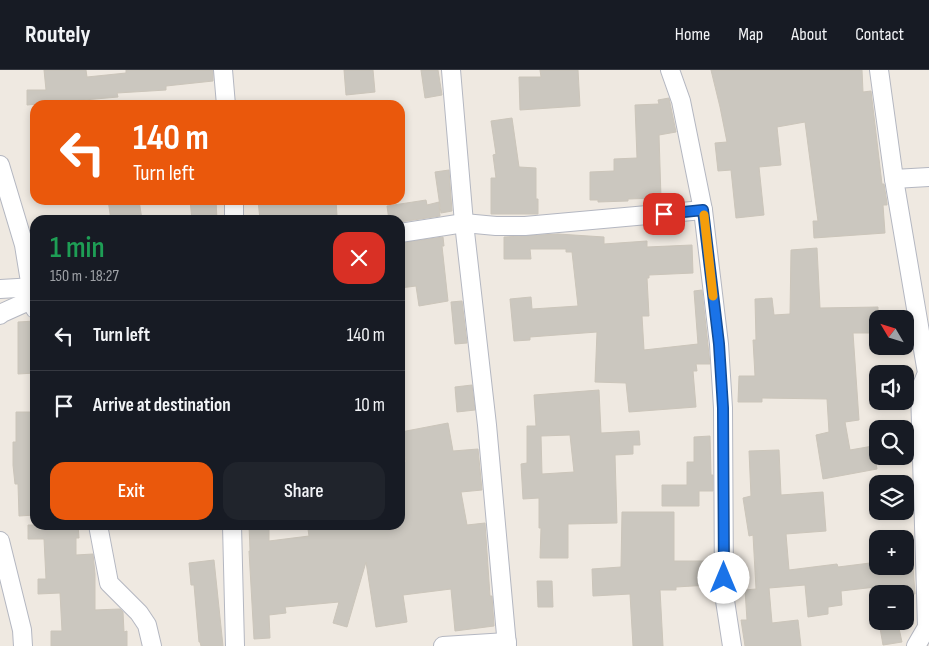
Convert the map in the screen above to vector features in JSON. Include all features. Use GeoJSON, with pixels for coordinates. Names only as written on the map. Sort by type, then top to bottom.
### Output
{"type":"FeatureCollection","features":[{"type":"Feature","properties":{"kind":"street"},"geometry":{"type":"LineString","coordinates":[[223,70],[226,100]]}},
{"type":"Feature","properties":{"kind":"street"},"geometry":{"type":"LineString","coordinates":[[443,646],[507,644],[487,425],[464,223],[451,70]]}},
{"type":"Feature","properties":{"kind":"street"},"geometry":{"type":"LineString","coordinates":[[670,70],[681,101],[703,210],[720,353],[723,408],[724,594],[732,646]]}},
{"type":"Feature","properties":{"kind":"street"},"geometry":{"type":"LineString","coordinates":[[879,70],[894,179],[927,373],[925,391],[928,627],[916,646]]}},
{"type":"Feature","properties":{"kind":"street"},"geometry":{"type":"LineString","coordinates":[[0,165],[24,245],[30,279]]}},
{"type":"Feature","properties":{"kind":"street"},"geometry":{"type":"LineString","coordinates":[[894,179],[929,177]]}},
{"type":"Feature","properties":{"kind":"street"},"geometry":{"type":"LineString","coordinates":[[405,232],[464,223],[525,226],[703,210]]}},
{"type":"Feature","properties":{"kind":"street"},"geometry":{"type":"LineString","coordinates":[[0,289],[30,295]]}},
{"type":"Feature","properties":{"kind":"street"},"geometry":{"type":"LineString","coordinates":[[0,315],[30,298]]}},
{"type":"Feature","properties":{"kind":"street"},"geometry":{"type":"LineString","coordinates":[[99,530],[109,582],[139,613],[147,625],[152,646]]}},
{"type":"Feature","properties":{"kind":"street"},"geometry":{"type":"LineString","coordinates":[[232,530],[235,646]]}},
{"type":"Feature","properties":{"kind":"street"},"geometry":{"type":"LineString","coordinates":[[0,540],[22,630],[23,646]]}},
{"type":"Feature","properties":{"kind":"building"},"geometry":{"type":"Polygon","coordinates":[[[44,70],[86,70],[87,77],[126,73],[126,70],[213,70],[213,81],[166,86],[166,90],[117,93],[118,97],[84,100],[30,100],[30,105],[27,105],[27,90],[46,90],[44,70]]]}},
{"type":"Feature","properties":{"kind":"building"},"geometry":{"type":"Polygon","coordinates":[[[344,70],[373,70],[375,92],[346,95],[344,70]]]}},
{"type":"Feature","properties":{"kind":"building"},"geometry":{"type":"Polygon","coordinates":[[[421,70],[438,70],[442,95],[425,98],[421,70]]]}},
{"type":"Feature","properties":{"kind":"building"},"geometry":{"type":"Polygon","coordinates":[[[540,70],[578,70],[580,106],[520,110],[519,77],[541,77],[540,70]]]}},
{"type":"Feature","properties":{"kind":"building"},"geometry":{"type":"Polygon","coordinates":[[[711,70],[862,70],[863,92],[871,91],[882,184],[884,184],[887,203],[887,205],[883,205],[885,233],[814,238],[813,221],[818,221],[805,122],[777,127],[781,165],[759,167],[764,215],[736,218],[731,170],[718,171],[715,143],[727,142],[711,70]]]}},
{"type":"Feature","properties":{"kind":"building"},"geometry":{"type":"Polygon","coordinates":[[[669,98],[676,132],[659,135],[661,198],[598,202],[598,200],[590,200],[590,172],[614,171],[614,159],[637,158],[635,105],[659,104],[658,100],[669,98]]]}},
{"type":"Feature","properties":{"kind":"building"},"geometry":{"type":"Polygon","coordinates":[[[512,118],[519,167],[536,168],[538,214],[491,214],[491,178],[496,178],[493,155],[496,154],[491,121],[512,118]]]}},
{"type":"Feature","properties":{"kind":"building"},"geometry":{"type":"Polygon","coordinates":[[[449,170],[452,211],[441,213],[435,172],[449,170]]]}},
{"type":"Feature","properties":{"kind":"building"},"geometry":{"type":"Polygon","coordinates":[[[426,200],[427,205],[439,202],[440,216],[405,221],[405,215],[388,215],[387,206],[405,205],[405,203],[426,200]]]}},
{"type":"Feature","properties":{"kind":"building"},"geometry":{"type":"Polygon","coordinates":[[[109,205],[140,205],[141,215],[110,215],[109,205]]]}},
{"type":"Feature","properties":{"kind":"building"},"geometry":{"type":"Polygon","coordinates":[[[190,205],[216,205],[217,215],[192,215],[190,205]]]}},
{"type":"Feature","properties":{"kind":"building"},"geometry":{"type":"Polygon","coordinates":[[[258,205],[336,205],[337,215],[260,215],[258,205]]]}},
{"type":"Feature","properties":{"kind":"building"},"geometry":{"type":"Polygon","coordinates":[[[558,234],[604,237],[604,244],[647,241],[647,247],[692,245],[693,273],[649,275],[649,278],[647,278],[649,316],[642,316],[644,350],[698,344],[694,291],[702,290],[710,364],[696,364],[697,371],[693,371],[696,407],[629,412],[626,383],[595,382],[597,332],[530,337],[530,340],[514,341],[510,299],[531,297],[532,309],[578,306],[572,252],[566,252],[566,249],[530,249],[531,259],[504,259],[504,237],[558,234]]]}},
{"type":"Feature","properties":{"kind":"building"},"geometry":{"type":"Polygon","coordinates":[[[443,237],[444,246],[442,246],[448,301],[419,306],[416,286],[405,287],[405,242],[443,237]]]}},
{"type":"Feature","properties":{"kind":"building"},"geometry":{"type":"Polygon","coordinates":[[[817,248],[820,308],[878,307],[878,310],[869,310],[869,333],[853,333],[859,420],[845,422],[850,450],[869,447],[869,465],[876,465],[877,469],[823,479],[816,435],[829,432],[827,399],[762,398],[762,402],[738,402],[739,376],[755,376],[753,340],[756,340],[755,299],[772,298],[774,315],[790,314],[791,250],[817,248]]]}},
{"type":"Feature","properties":{"kind":"building"},"geometry":{"type":"Polygon","coordinates":[[[462,301],[467,343],[455,344],[451,302],[462,301]]]}},
{"type":"Feature","properties":{"kind":"building"},"geometry":{"type":"Polygon","coordinates":[[[30,321],[30,373],[18,374],[18,322],[30,321]]]}},
{"type":"Feature","properties":{"kind":"building"},"geometry":{"type":"Polygon","coordinates":[[[472,385],[475,410],[457,412],[455,387],[472,385]]]}},
{"type":"Feature","properties":{"kind":"building"},"geometry":{"type":"Polygon","coordinates":[[[599,390],[601,433],[639,431],[640,445],[633,445],[633,454],[615,455],[617,523],[568,524],[568,558],[540,558],[539,498],[523,499],[521,464],[527,463],[527,426],[536,426],[534,395],[599,390]],[[570,435],[541,436],[542,474],[574,472],[570,435]]]}},
{"type":"Feature","properties":{"kind":"building"},"geometry":{"type":"Polygon","coordinates":[[[16,412],[30,412],[30,515],[19,516],[18,484],[15,484],[13,465],[13,442],[16,442],[16,412]]]}},
{"type":"Feature","properties":{"kind":"building"},"geometry":{"type":"Polygon","coordinates":[[[448,423],[453,451],[478,449],[482,490],[461,492],[467,525],[485,523],[494,626],[455,631],[451,589],[403,595],[407,622],[376,627],[366,562],[347,627],[333,623],[339,602],[285,607],[286,613],[269,615],[270,638],[254,639],[249,530],[269,530],[269,541],[309,536],[308,530],[405,530],[405,431],[448,423]]]}},
{"type":"Feature","properties":{"kind":"building"},"geometry":{"type":"Polygon","coordinates":[[[710,436],[713,491],[699,491],[699,506],[662,506],[662,485],[687,485],[687,462],[694,462],[694,437],[710,436]]]}},
{"type":"Feature","properties":{"kind":"building"},"geometry":{"type":"Polygon","coordinates":[[[779,450],[781,495],[823,492],[826,531],[786,534],[789,570],[837,564],[838,567],[869,563],[869,575],[914,575],[915,594],[914,585],[869,585],[869,588],[841,591],[842,605],[828,607],[828,614],[808,617],[805,585],[769,588],[772,623],[798,620],[801,646],[745,646],[741,620],[747,620],[745,590],[756,589],[753,535],[749,536],[743,498],[751,496],[749,451],[779,450]]]}},
{"type":"Feature","properties":{"kind":"building"},"geometry":{"type":"Polygon","coordinates":[[[622,512],[674,512],[674,561],[709,561],[709,585],[676,587],[676,590],[660,590],[663,646],[633,646],[630,594],[593,596],[592,569],[621,567],[622,512]]]}},
{"type":"Feature","properties":{"kind":"building"},"geometry":{"type":"Polygon","coordinates":[[[28,525],[30,525],[30,530],[78,530],[79,538],[76,538],[76,555],[93,554],[95,610],[120,609],[123,612],[124,632],[127,631],[127,646],[51,646],[51,631],[62,631],[60,593],[38,594],[38,579],[46,579],[44,539],[28,539],[28,525]]]}},
{"type":"Feature","properties":{"kind":"building"},"geometry":{"type":"Polygon","coordinates":[[[214,560],[223,646],[201,646],[199,642],[194,585],[191,585],[189,563],[214,560]]]}},
{"type":"Feature","properties":{"kind":"building"},"geometry":{"type":"Polygon","coordinates":[[[537,581],[552,581],[553,607],[538,607],[537,581]]]}},
{"type":"Feature","properties":{"kind":"building"},"geometry":{"type":"Polygon","coordinates":[[[880,630],[899,630],[902,642],[883,645],[880,630]]]}},
{"type":"Feature","properties":{"kind":"slow traffic"},"geometry":{"type":"LineString","coordinates":[[704,215],[713,296]]}},
{"type":"Feature","properties":{"kind":"route"},"geometry":{"type":"LineString","coordinates":[[664,214],[703,210],[719,344],[723,408],[724,578]]}}]}
